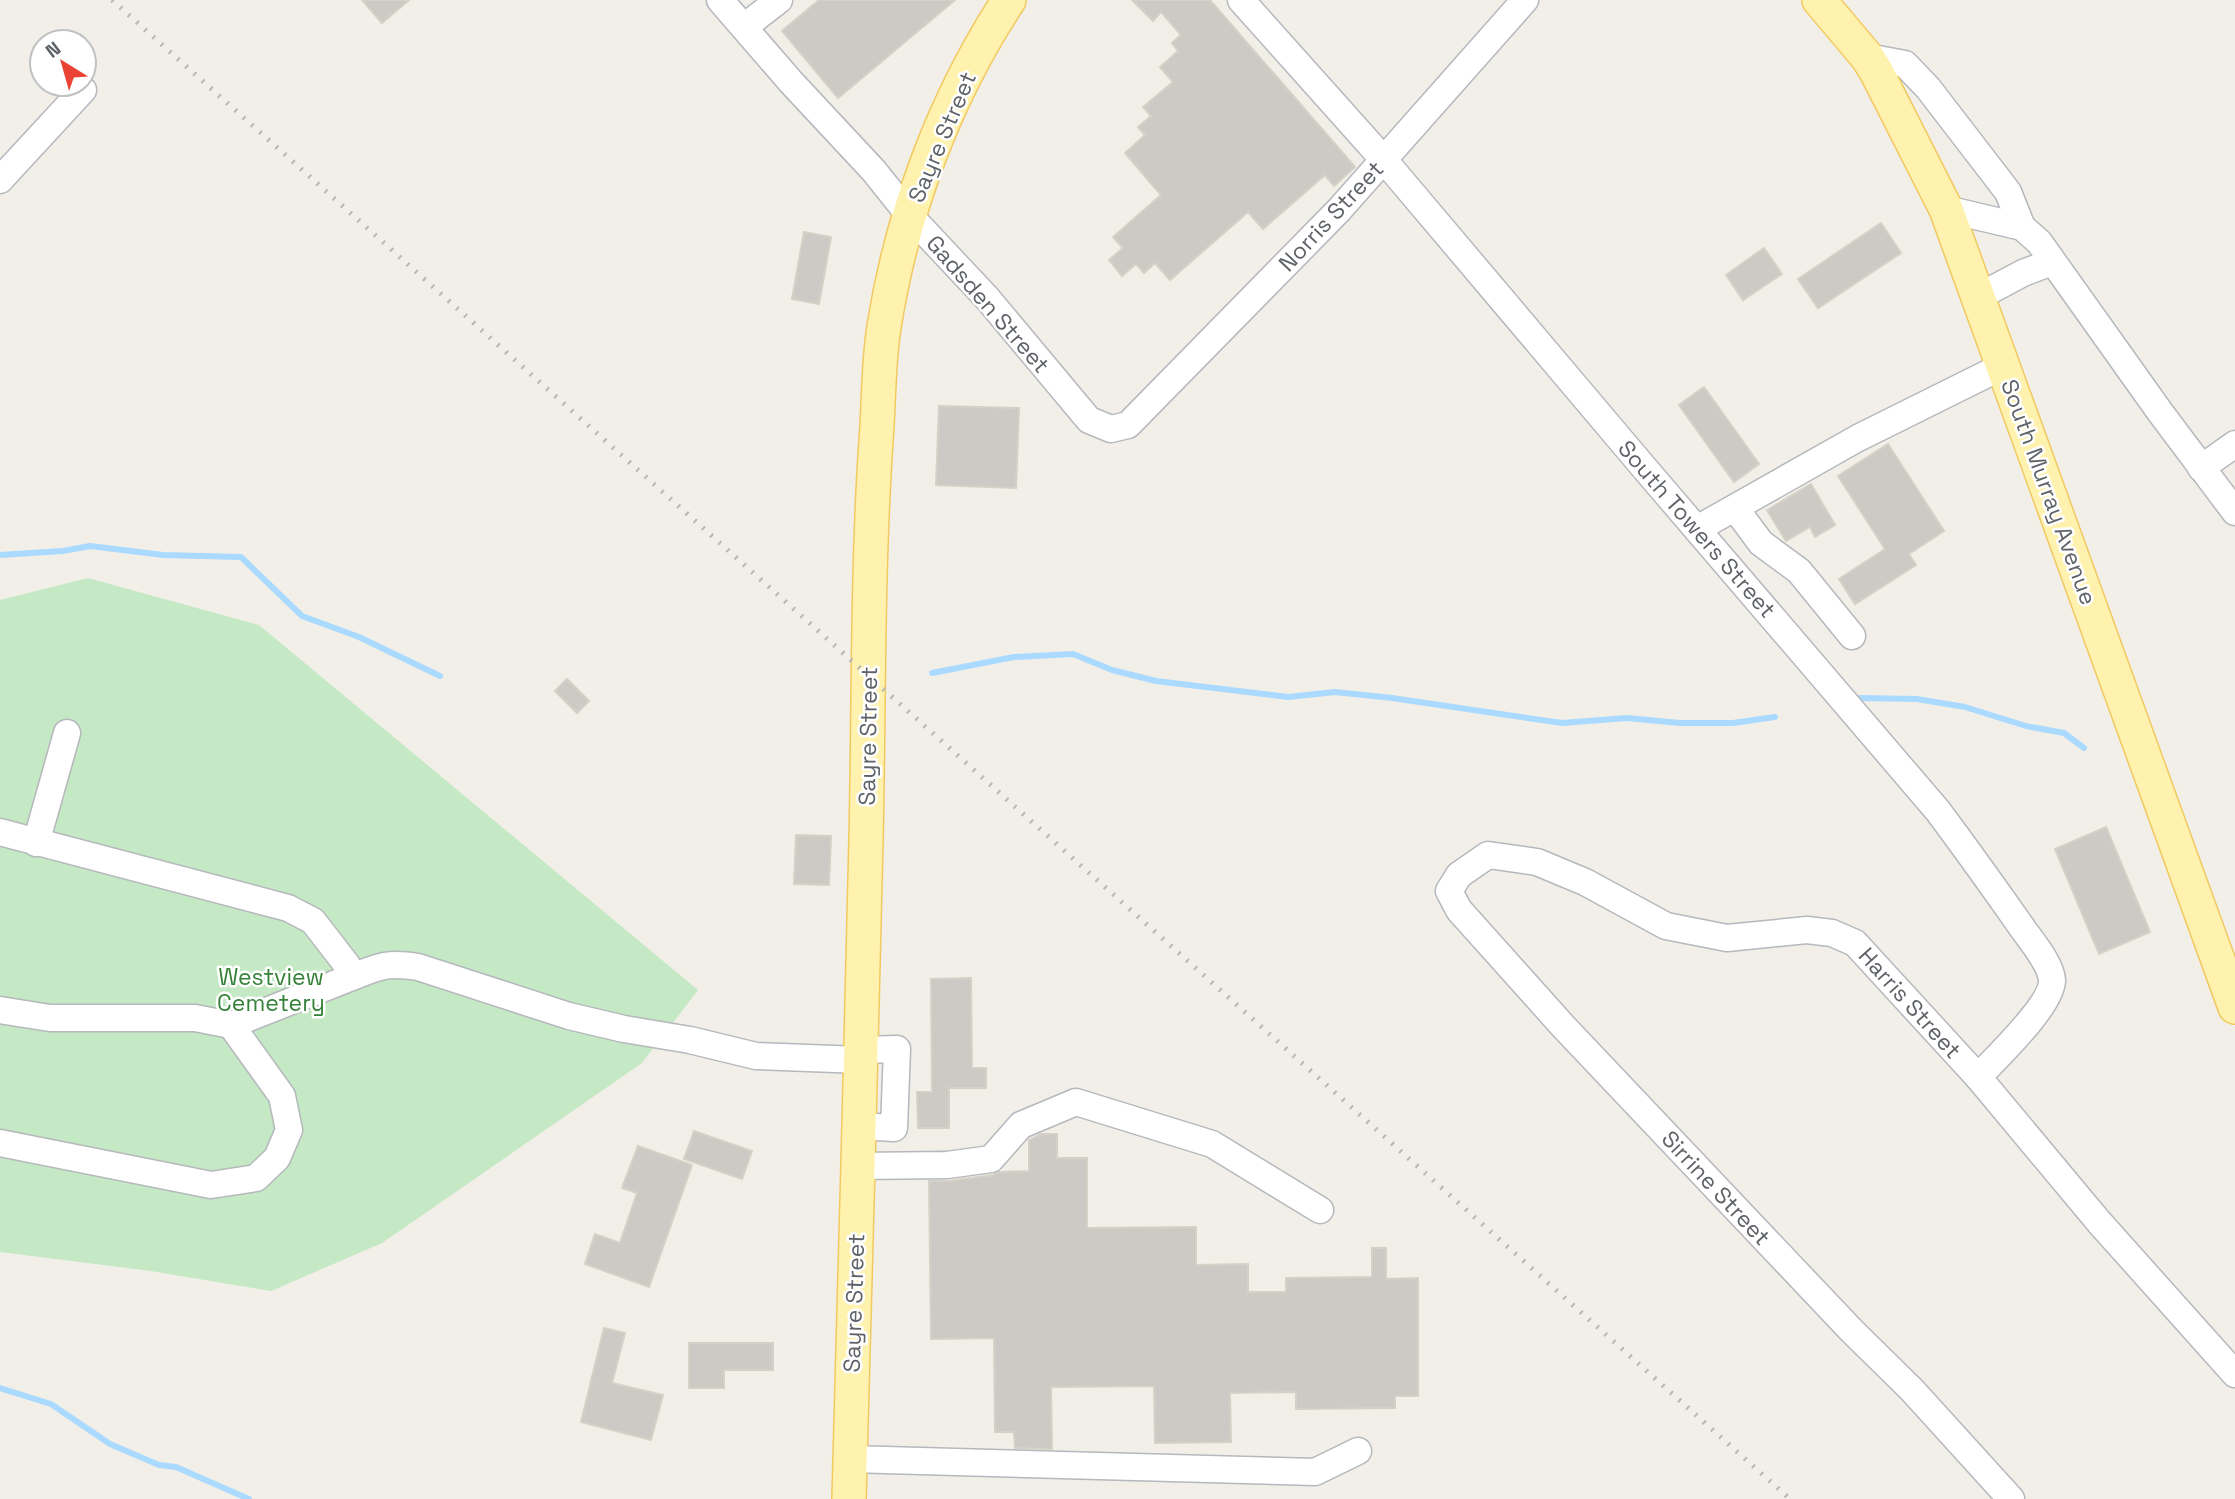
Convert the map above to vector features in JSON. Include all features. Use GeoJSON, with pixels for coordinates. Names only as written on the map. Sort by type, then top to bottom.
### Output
{"type":"FeatureCollection","features":[{"type":"Feature","properties":{"kind":"main road","name":"Sayre Street"},"geometry":{"type":"LineString","coordinates":[[849,1499],[872,499],[883,328],[909,215],[926,164],[956,96],[1009,0]]}},
{"type":"Feature","properties":{"kind":"main road","name":"South Murray Avenue"},"geometry":{"type":"LineString","coordinates":[[1819,0],[1867,57],[1946,209],[2235,1007]]}},
{"type":"Feature","properties":{"kind":"street","name":"Gadsden Street"},"geometry":{"type":"LineString","coordinates":[[720,0],[791,82],[874,171],[909,215],[987,298],[1089,420],[1111,429],[1128,425]]}},
{"type":"Feature","properties":{"kind":"street"},"geometry":{"type":"LineString","coordinates":[[744,27],[779,0]]}},
{"type":"Feature","properties":{"kind":"street","name":"South Towers Street"},"geometry":{"type":"LineString","coordinates":[[1241,0],[1384,160],[1938,811],[2044,960],[2052,980],[2047,996],[2026,1025],[1978,1077]]}},
{"type":"Feature","properties":{"kind":"street","name":"Norris Street"},"geometry":{"type":"LineString","coordinates":[[1128,425],[1330,220],[1525,0]]}},
{"type":"Feature","properties":{"kind":"street"},"geometry":{"type":"LineString","coordinates":[[1867,57],[1905,64],[1928,88],[2008,192],[2022,227],[2039,242],[2235,512]]}},
{"type":"Feature","properties":{"kind":"street"},"geometry":{"type":"LineString","coordinates":[[0,180],[76,98]]}},
{"type":"Feature","properties":{"kind":"street"},"geometry":{"type":"LineString","coordinates":[[1946,209],[2022,227]]}},
{"type":"Feature","properties":{"kind":"street"},"geometry":{"type":"LineString","coordinates":[[1978,297],[2052,262]]}},
{"type":"Feature","properties":{"kind":"street"},"geometry":{"type":"LineString","coordinates":[[1696,529],[1858,438],[2003,366]]}},
{"type":"Feature","properties":{"kind":"street"},"geometry":{"type":"LineString","coordinates":[[2201,468],[2235,444]]}},
{"type":"Feature","properties":{"kind":"street"},"geometry":{"type":"LineString","coordinates":[[1735,508],[1761,543],[1799,571],[1852,636]]}},
{"type":"Feature","properties":{"kind":"street"},"geometry":{"type":"LineString","coordinates":[[36,843],[67,733]]}},
{"type":"Feature","properties":{"kind":"street"},"geometry":{"type":"LineString","coordinates":[[0,832],[288,908],[313,921],[347,965],[352,978]]}},
{"type":"Feature","properties":{"kind":"street","name":"Harris Street"},"geometry":{"type":"LineString","coordinates":[[1467,869],[1488,855],[1537,862],[1585,882],[1665,926],[1727,938],[1807,930],[1832,933],[1855,943],[1978,1077],[2099,1222],[2235,1374]]}},
{"type":"Feature","properties":{"kind":"street","name":"Sirrine Street"},"geometry":{"type":"LineString","coordinates":[[1467,869],[1459,875],[1449,891],[1459,910],[1562,1025],[1851,1330],[1912,1390],[2011,1499]]}},
{"type":"Feature","properties":{"kind":"street"},"geometry":{"type":"LineString","coordinates":[[0,1010],[50,1018],[195,1018],[231,1025],[384,964],[400,964],[418,967],[569,1016],[756,1056],[861,1055]]}},
{"type":"Feature","properties":{"kind":"street"},"geometry":{"type":"LineString","coordinates":[[0,1143],[211,1185],[256,1178],[277,1158],[289,1130],[282,1096],[231,1025]]}},
{"type":"Feature","properties":{"kind":"street"},"geometry":{"type":"LineString","coordinates":[[858,1166],[947,1165],[991,1159],[1021,1125],[1076,1102],[1212,1144],[1320,1210]]}},
{"type":"Feature","properties":{"kind":"street"},"geometry":{"type":"LineString","coordinates":[[850,1459],[1315,1472],[1358,1451]]}},
{"type":"Feature","properties":{"kind":"green space","name":"Westview Cemetery"},"geometry":{"type":"Polygon","coordinates":[[[88,578],[259,625],[698,990],[642,1063],[382,1243],[271,1291],[151,1271],[0,1252],[0,600],[88,578]]]}},
{"type":"Feature","properties":{"kind":"building"},"geometry":{"type":"Polygon","coordinates":[[[362,0],[409,0],[382,23],[362,0]]]}},
{"type":"Feature","properties":{"kind":"building"},"geometry":{"type":"Polygon","coordinates":[[[819,0],[955,0],[838,98],[782,31],[819,0]]]}},
{"type":"Feature","properties":{"kind":"building"},"geometry":{"type":"Polygon","coordinates":[[[1132,0],[1210,0],[1355,167],[1334,186],[1325,175],[1263,229],[1248,212],[1170,280],[1155,263],[1144,273],[1136,264],[1122,276],[1109,260],[1123,248],[1113,237],[1161,195],[1125,153],[1145,135],[1138,127],[1151,116],[1143,107],[1173,82],[1160,67],[1178,51],[1172,43],[1181,35],[1161,12],[1153,21],[1132,0]]]}},
{"type":"Feature","properties":{"kind":"building"},"geometry":{"type":"Polygon","coordinates":[[[1881,223],[1901,253],[1818,308],[1798,279],[1881,223]]]}},
{"type":"Feature","properties":{"kind":"building"},"geometry":{"type":"Polygon","coordinates":[[[804,232],[831,237],[819,304],[792,299],[804,232]]]}},
{"type":"Feature","properties":{"kind":"building"},"geometry":{"type":"Polygon","coordinates":[[[1764,248],[1782,274],[1743,300],[1726,275],[1764,248]]]}},
{"type":"Feature","properties":{"kind":"building"},"geometry":{"type":"Polygon","coordinates":[[[1704,387],[1759,464],[1734,482],[1679,405],[1704,387]]]}},
{"type":"Feature","properties":{"kind":"building"},"geometry":{"type":"Polygon","coordinates":[[[939,406],[1019,408],[1016,488],[936,485],[939,406]]]}},
{"type":"Feature","properties":{"kind":"building"},"geometry":{"type":"Polygon","coordinates":[[[1888,444],[1944,531],[1909,554],[1916,565],[1855,604],[1839,579],[1885,549],[1838,476],[1888,444]]]}},
{"type":"Feature","properties":{"kind":"building"},"geometry":{"type":"Polygon","coordinates":[[[1811,484],[1835,525],[1815,537],[1810,527],[1786,541],[1767,510],[1811,484]]]}},
{"type":"Feature","properties":{"kind":"building"},"geometry":{"type":"Polygon","coordinates":[[[567,679],[589,701],[577,713],[555,691],[567,679]]]}},
{"type":"Feature","properties":{"kind":"building"},"geometry":{"type":"Polygon","coordinates":[[[2106,827],[2150,932],[2099,954],[2055,849],[2106,827]]]}},
{"type":"Feature","properties":{"kind":"building"},"geometry":{"type":"Polygon","coordinates":[[[796,835],[831,836],[829,885],[794,884],[796,835]]]}},
{"type":"Feature","properties":{"kind":"building"},"geometry":{"type":"Polygon","coordinates":[[[971,978],[972,1068],[986,1068],[986,1088],[949,1088],[949,1128],[918,1128],[917,1092],[932,1092],[931,979],[971,978]]]}},
{"type":"Feature","properties":{"kind":"building"},"geometry":{"type":"Polygon","coordinates":[[[694,1131],[752,1151],[742,1179],[684,1159],[694,1131]]]}},
{"type":"Feature","properties":{"kind":"building"},"geometry":{"type":"Polygon","coordinates":[[[1041,1134],[1057,1134],[1057,1158],[1087,1158],[1087,1228],[1196,1227],[1196,1265],[1248,1264],[1248,1292],[1286,1292],[1286,1278],[1372,1277],[1372,1248],[1386,1248],[1386,1279],[1418,1278],[1418,1396],[1395,1396],[1395,1408],[1296,1409],[1296,1392],[1230,1393],[1231,1442],[1155,1443],[1154,1386],[1051,1387],[1052,1449],[1015,1448],[1014,1432],[995,1432],[994,1338],[931,1339],[929,1181],[1029,1171],[1029,1140],[1041,1134]]]}},
{"type":"Feature","properties":{"kind":"building"},"geometry":{"type":"Polygon","coordinates":[[[638,1146],[692,1165],[649,1287],[585,1264],[595,1234],[620,1243],[637,1193],[622,1188],[638,1146]]]}},
{"type":"Feature","properties":{"kind":"building"},"geometry":{"type":"Polygon","coordinates":[[[604,1328],[625,1333],[612,1383],[663,1395],[651,1440],[581,1422],[604,1328]]]}},
{"type":"Feature","properties":{"kind":"building"},"geometry":{"type":"Polygon","coordinates":[[[689,1343],[773,1343],[773,1370],[724,1370],[724,1388],[689,1388],[689,1343]]]}},
{"type":"Feature","properties":{"kind":"waterway"},"geometry":{"type":"LineString","coordinates":[[0,555],[63,551],[90,546],[163,555],[241,557],[302,616],[359,637],[440,676]]}},
{"type":"Feature","properties":{"kind":"waterway"},"geometry":{"type":"LineString","coordinates":[[932,673],[1014,657],[1073,654],[1112,670],[1156,681],[1288,697],[1335,692],[1562,723],[1627,718],[1680,723],[1733,723],[1775,717]]}},
{"type":"Feature","properties":{"kind":"waterway"},"geometry":{"type":"LineString","coordinates":[[1859,698],[1917,699],[1965,707],[2026,726],[2064,733],[2084,748]]}},
{"type":"Feature","properties":{"kind":"waterway"},"geometry":{"type":"LineString","coordinates":[[0,1388],[51,1404],[110,1444],[159,1465],[176,1467],[249,1499]]}},
{"type":"Feature","properties":{"kind":"railway"},"geometry":{"type":"LineString","coordinates":[[112,0],[1790,1499]]}}]}
